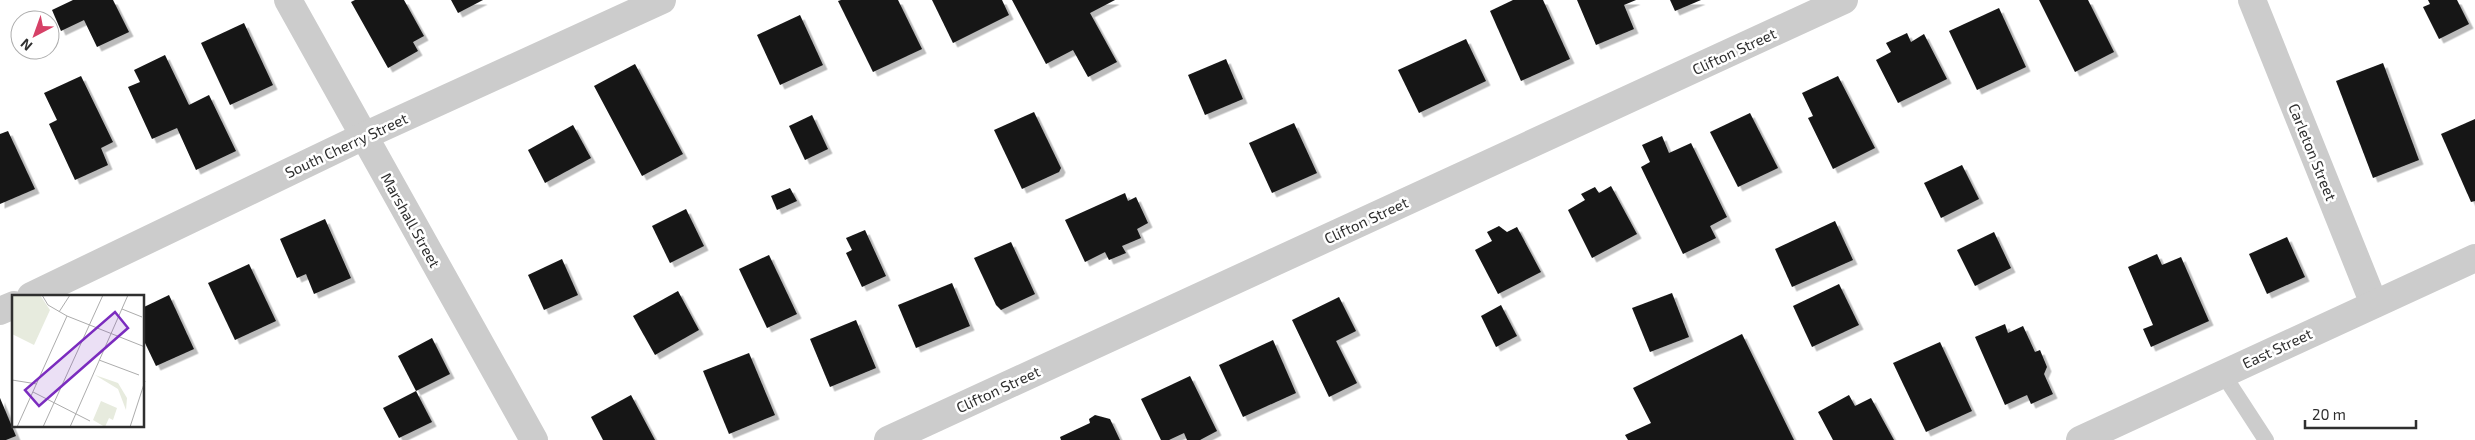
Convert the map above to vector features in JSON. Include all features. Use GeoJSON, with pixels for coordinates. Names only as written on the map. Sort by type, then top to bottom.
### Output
{"type":"FeatureCollection","features":[{"type":"Feature","properties":{"kind":"street","name":"Marshall Street"},"geometry":{"type":"LineString","coordinates":[[288,0],[534,440]]}},
{"type":"Feature","properties":{"kind":"street","name":"South Cherry Street"},"geometry":{"type":"LineString","coordinates":[[33,295],[364,136],[662,0]]}},
{"type":"Feature","properties":{"kind":"street","name":"Clifton Street"},"geometry":{"type":"LineString","coordinates":[[888,440],[1844,0]]}},
{"type":"Feature","properties":{"kind":"street","name":"Carleton Street"},"geometry":{"type":"LineString","coordinates":[[2252,0],[2374,304]]}},
{"type":"Feature","properties":{"kind":"street","name":"East Street"},"geometry":{"type":"LineString","coordinates":[[2080,440],[2475,258]]}},
{"type":"Feature","properties":{"kind":"street"},"geometry":{"type":"LineString","coordinates":[[0,311],[12,306]]}},
{"type":"Feature","properties":{"kind":"lane"},"geometry":{"type":"LineString","coordinates":[[2223,374],[2266,440]]}},
{"type":"Feature","properties":{"kind":"building"},"geometry":{"type":"Polygon","coordinates":[[[73,0],[113,0],[129,32],[97,47],[84,20],[61,31],[60,10],[52,10],[73,0]]]}},
{"type":"Feature","properties":{"kind":"building"},"geometry":{"type":"Polygon","coordinates":[[[355,0],[404,0],[424,36],[413,42],[418,51],[388,68],[351,2],[355,0]]]}},
{"type":"Feature","properties":{"kind":"building"},"geometry":{"type":"Polygon","coordinates":[[[451,0],[483,0],[458,13],[451,0]]]}},
{"type":"Feature","properties":{"kind":"building"},"geometry":{"type":"Polygon","coordinates":[[[898,0],[922,49],[873,72],[838,1],[898,0]]]}},
{"type":"Feature","properties":{"kind":"building"},"geometry":{"type":"Polygon","coordinates":[[[932,0],[1002,0],[1009,15],[953,43],[932,0]]]}},
{"type":"Feature","properties":{"kind":"building"},"geometry":{"type":"Polygon","coordinates":[[[1012,0],[1115,0],[1090,13],[1117,62],[1088,77],[1073,50],[1046,64],[1012,0]]]}},
{"type":"Feature","properties":{"kind":"building"},"geometry":{"type":"Polygon","coordinates":[[[1513,0],[1543,0],[1570,59],[1521,81],[1490,11],[1513,0]]]}},
{"type":"Feature","properties":{"kind":"building"},"geometry":{"type":"Polygon","coordinates":[[[1577,0],[1636,0],[1624,5],[1634,29],[1596,45],[1577,0]]]}},
{"type":"Feature","properties":{"kind":"building"},"geometry":{"type":"Polygon","coordinates":[[[1670,0],[1701,0],[1675,11],[1670,0]]]}},
{"type":"Feature","properties":{"kind":"building"},"geometry":{"type":"Polygon","coordinates":[[[2039,0],[2088,0],[2114,52],[2075,72],[2039,0]]]}},
{"type":"Feature","properties":{"kind":"building"},"geometry":{"type":"Polygon","coordinates":[[[2428,0],[2457,0],[2469,24],[2439,39],[2423,7],[2430,4],[2428,0]]]}},
{"type":"Feature","properties":{"kind":"building"},"geometry":{"type":"Polygon","coordinates":[[[1999,8],[2026,67],[1977,90],[1949,31],[1999,8]]]}},
{"type":"Feature","properties":{"kind":"building"},"geometry":{"type":"Polygon","coordinates":[[[800,15],[823,65],[780,85],[757,35],[800,15]]]}},
{"type":"Feature","properties":{"kind":"building"},"geometry":{"type":"Polygon","coordinates":[[[244,23],[273,85],[230,105],[201,43],[244,23]]]}},
{"type":"Feature","properties":{"kind":"building"},"geometry":{"type":"Polygon","coordinates":[[[1907,33],[1911,42],[1924,34],[1947,79],[1898,103],[1876,60],[1891,52],[1886,43],[1907,33]]]}},
{"type":"Feature","properties":{"kind":"building"},"geometry":{"type":"Polygon","coordinates":[[[1466,39],[1486,81],[1419,113],[1398,70],[1466,39]]]}},
{"type":"Feature","properties":{"kind":"building"},"geometry":{"type":"Polygon","coordinates":[[[165,55],[189,105],[209,95],[236,151],[196,170],[177,128],[152,139],[128,87],[140,82],[134,70],[165,55]]]}},
{"type":"Feature","properties":{"kind":"building"},"geometry":{"type":"Polygon","coordinates":[[[1226,59],[1243,99],[1205,115],[1188,75],[1226,59]]]}},
{"type":"Feature","properties":{"kind":"building"},"geometry":{"type":"Polygon","coordinates":[[[2383,63],[2419,160],[2373,178],[2336,81],[2383,63]]]}},
{"type":"Feature","properties":{"kind":"building"},"geometry":{"type":"Polygon","coordinates":[[[635,64],[683,154],[642,176],[594,86],[635,64]]]}},
{"type":"Feature","properties":{"kind":"building"},"geometry":{"type":"Polygon","coordinates":[[[81,76],[113,142],[101,148],[108,165],[75,180],[49,124],[57,120],[44,93],[81,76]]]}},
{"type":"Feature","properties":{"kind":"building"},"geometry":{"type":"Polygon","coordinates":[[[1838,76],[1875,148],[1833,169],[1808,118],[1813,116],[1802,93],[1838,76]]]}},
{"type":"Feature","properties":{"kind":"building"},"geometry":{"type":"Polygon","coordinates":[[[1034,112],[1061,168],[1059,172],[1022,189],[994,130],[1034,112]]]}},
{"type":"Feature","properties":{"kind":"building"},"geometry":{"type":"Polygon","coordinates":[[[1750,113],[1778,168],[1738,187],[1710,132],[1750,113]]]}},
{"type":"Feature","properties":{"kind":"building"},"geometry":{"type":"Polygon","coordinates":[[[812,115],[828,149],[805,160],[789,126],[812,115]]]}},
{"type":"Feature","properties":{"kind":"building"},"geometry":{"type":"Polygon","coordinates":[[[2475,119],[2475,201],[2471,202],[2441,134],[2475,119]]]}},
{"type":"Feature","properties":{"kind":"building"},"geometry":{"type":"Polygon","coordinates":[[[1294,123],[1317,173],[1272,193],[1249,143],[1294,123]]]}},
{"type":"Feature","properties":{"kind":"building"},"geometry":{"type":"Polygon","coordinates":[[[573,125],[591,158],[545,183],[528,150],[573,125]]]}},
{"type":"Feature","properties":{"kind":"building"},"geometry":{"type":"Polygon","coordinates":[[[8,131],[35,189],[0,204],[0,134],[8,131]]]}},
{"type":"Feature","properties":{"kind":"building"},"geometry":{"type":"Polygon","coordinates":[[[1662,136],[1669,153],[1691,143],[1727,217],[1710,226],[1716,238],[1683,254],[1641,167],[1650,162],[1642,145],[1662,136]]]}},
{"type":"Feature","properties":{"kind":"building"},"geometry":{"type":"Polygon","coordinates":[[[1962,165],[1979,199],[1941,218],[1924,183],[1962,165]]]}},
{"type":"Feature","properties":{"kind":"building"},"geometry":{"type":"Polygon","coordinates":[[[1611,186],[1637,234],[1592,258],[1568,210],[1585,200],[1581,194],[1595,187],[1599,193],[1611,186]]]}},
{"type":"Feature","properties":{"kind":"building"},"geometry":{"type":"Polygon","coordinates":[[[790,188],[797,201],[777,210],[771,196],[790,188]]]}},
{"type":"Feature","properties":{"kind":"building"},"geometry":{"type":"Polygon","coordinates":[[[1125,193],[1128,201],[1136,197],[1148,223],[1137,229],[1141,238],[1122,246],[1126,253],[1109,260],[1105,252],[1085,262],[1065,220],[1125,193]]]}},
{"type":"Feature","properties":{"kind":"building"},"geometry":{"type":"Polygon","coordinates":[[[686,209],[704,246],[670,263],[652,226],[686,209]]]}},
{"type":"Feature","properties":{"kind":"building"},"geometry":{"type":"Polygon","coordinates":[[[325,219],[351,278],[314,294],[306,274],[297,278],[280,239],[325,219]]]}},
{"type":"Feature","properties":{"kind":"building"},"geometry":{"type":"Polygon","coordinates":[[[1835,221],[1853,260],[1792,287],[1775,249],[1835,221]]]}},
{"type":"Feature","properties":{"kind":"building"},"geometry":{"type":"Polygon","coordinates":[[[1499,226],[1507,232],[1517,227],[1541,272],[1498,294],[1475,250],[1492,241],[1487,232],[1499,226]]]}},
{"type":"Feature","properties":{"kind":"building"},"geometry":{"type":"Polygon","coordinates":[[[865,230],[886,276],[862,287],[846,253],[852,250],[846,238],[865,230]]]}},
{"type":"Feature","properties":{"kind":"building"},"geometry":{"type":"Polygon","coordinates":[[[1994,232],[2011,268],[1975,286],[1957,250],[1994,232]]]}},
{"type":"Feature","properties":{"kind":"building"},"geometry":{"type":"Polygon","coordinates":[[[2287,237],[2305,277],[2267,294],[2249,254],[2287,237]]]}},
{"type":"Feature","properties":{"kind":"building"},"geometry":{"type":"Polygon","coordinates":[[[1011,242],[1035,294],[1001,310],[996,305],[974,258],[1011,242]]]}},
{"type":"Feature","properties":{"kind":"building"},"geometry":{"type":"Polygon","coordinates":[[[2157,254],[2162,265],[2181,257],[2209,321],[2151,347],[2143,329],[2153,325],[2128,267],[2157,254]]]}},
{"type":"Feature","properties":{"kind":"building"},"geometry":{"type":"Polygon","coordinates":[[[769,255],[797,314],[767,328],[739,269],[769,255]]]}},
{"type":"Feature","properties":{"kind":"building"},"geometry":{"type":"Polygon","coordinates":[[[562,259],[578,295],[544,310],[528,275],[562,259]]]}},
{"type":"Feature","properties":{"kind":"building"},"geometry":{"type":"Polygon","coordinates":[[[249,264],[276,321],[235,340],[208,283],[249,264]]]}},
{"type":"Feature","properties":{"kind":"building"},"geometry":{"type":"Polygon","coordinates":[[[952,283],[970,326],[916,348],[898,305],[952,283]]]}},
{"type":"Feature","properties":{"kind":"building"},"geometry":{"type":"Polygon","coordinates":[[[1839,284],[1859,325],[1812,347],[1793,306],[1839,284]]]}},
{"type":"Feature","properties":{"kind":"building"},"geometry":{"type":"Polygon","coordinates":[[[678,291],[699,330],[655,355],[633,316],[678,291]]]}},
{"type":"Feature","properties":{"kind":"building"},"geometry":{"type":"Polygon","coordinates":[[[1672,293],[1689,337],[1650,352],[1632,308],[1672,293]]]}},
{"type":"Feature","properties":{"kind":"building"},"geometry":{"type":"Polygon","coordinates":[[[169,295],[194,349],[156,366],[145,343],[145,307],[169,295]]]}},
{"type":"Feature","properties":{"kind":"building"},"geometry":{"type":"Polygon","coordinates":[[[1339,297],[1356,331],[1336,341],[1357,383],[1329,397],[1292,320],[1339,297]]]}},
{"type":"Feature","properties":{"kind":"building"},"geometry":{"type":"Polygon","coordinates":[[[1501,305],[1517,336],[1496,347],[1481,316],[1501,305]]]}},
{"type":"Feature","properties":{"kind":"building"},"geometry":{"type":"Polygon","coordinates":[[[856,320],[876,368],[830,387],[810,339],[856,320]]]}},
{"type":"Feature","properties":{"kind":"building"},"geometry":{"type":"Polygon","coordinates":[[[2005,324],[2008,333],[2023,326],[2035,352],[2040,350],[2047,367],[2044,374],[2053,394],[2031,404],[2027,395],[2005,405],[1975,337],[2005,324]]]}},
{"type":"Feature","properties":{"kind":"building"},"geometry":{"type":"Polygon","coordinates":[[[1742,334],[1794,440],[1628,440],[1625,435],[1651,423],[1633,388],[1742,334]]]}},
{"type":"Feature","properties":{"kind":"building"},"geometry":{"type":"Polygon","coordinates":[[[432,338],[450,374],[416,391],[398,356],[432,338]]]}},
{"type":"Feature","properties":{"kind":"building"},"geometry":{"type":"Polygon","coordinates":[[[1273,340],[1296,393],[1243,417],[1219,365],[1273,340]]]}},
{"type":"Feature","properties":{"kind":"building"},"geometry":{"type":"Polygon","coordinates":[[[1940,342],[1972,411],[1926,432],[1893,363],[1940,342]]]}},
{"type":"Feature","properties":{"kind":"building"},"geometry":{"type":"Polygon","coordinates":[[[749,353],[775,415],[729,434],[703,371],[749,353]]]}},
{"type":"Feature","properties":{"kind":"building"},"geometry":{"type":"Polygon","coordinates":[[[1190,376],[1217,431],[1200,440],[1187,440],[1184,433],[1169,440],[1161,440],[1141,399],[1190,376]]]}},
{"type":"Feature","properties":{"kind":"building"},"geometry":{"type":"Polygon","coordinates":[[[416,391],[432,422],[399,438],[383,408],[416,391]]]}},
{"type":"Feature","properties":{"kind":"building"},"geometry":{"type":"Polygon","coordinates":[[[631,395],[655,440],[603,440],[591,417],[631,395]]]}},
{"type":"Feature","properties":{"kind":"building"},"geometry":{"type":"Polygon","coordinates":[[[1849,395],[1855,406],[1871,398],[1894,440],[1833,440],[1818,412],[1849,395]]]}},
{"type":"Feature","properties":{"kind":"building"},"geometry":{"type":"Polygon","coordinates":[[[0,398],[16,436],[0,440],[0,398]]]}},
{"type":"Feature","properties":{"kind":"building"},"geometry":{"type":"Polygon","coordinates":[[[1095,415],[1110,419],[1120,440],[1061,440],[1060,437],[1090,423],[1089,419],[1095,415]]]}}]}
